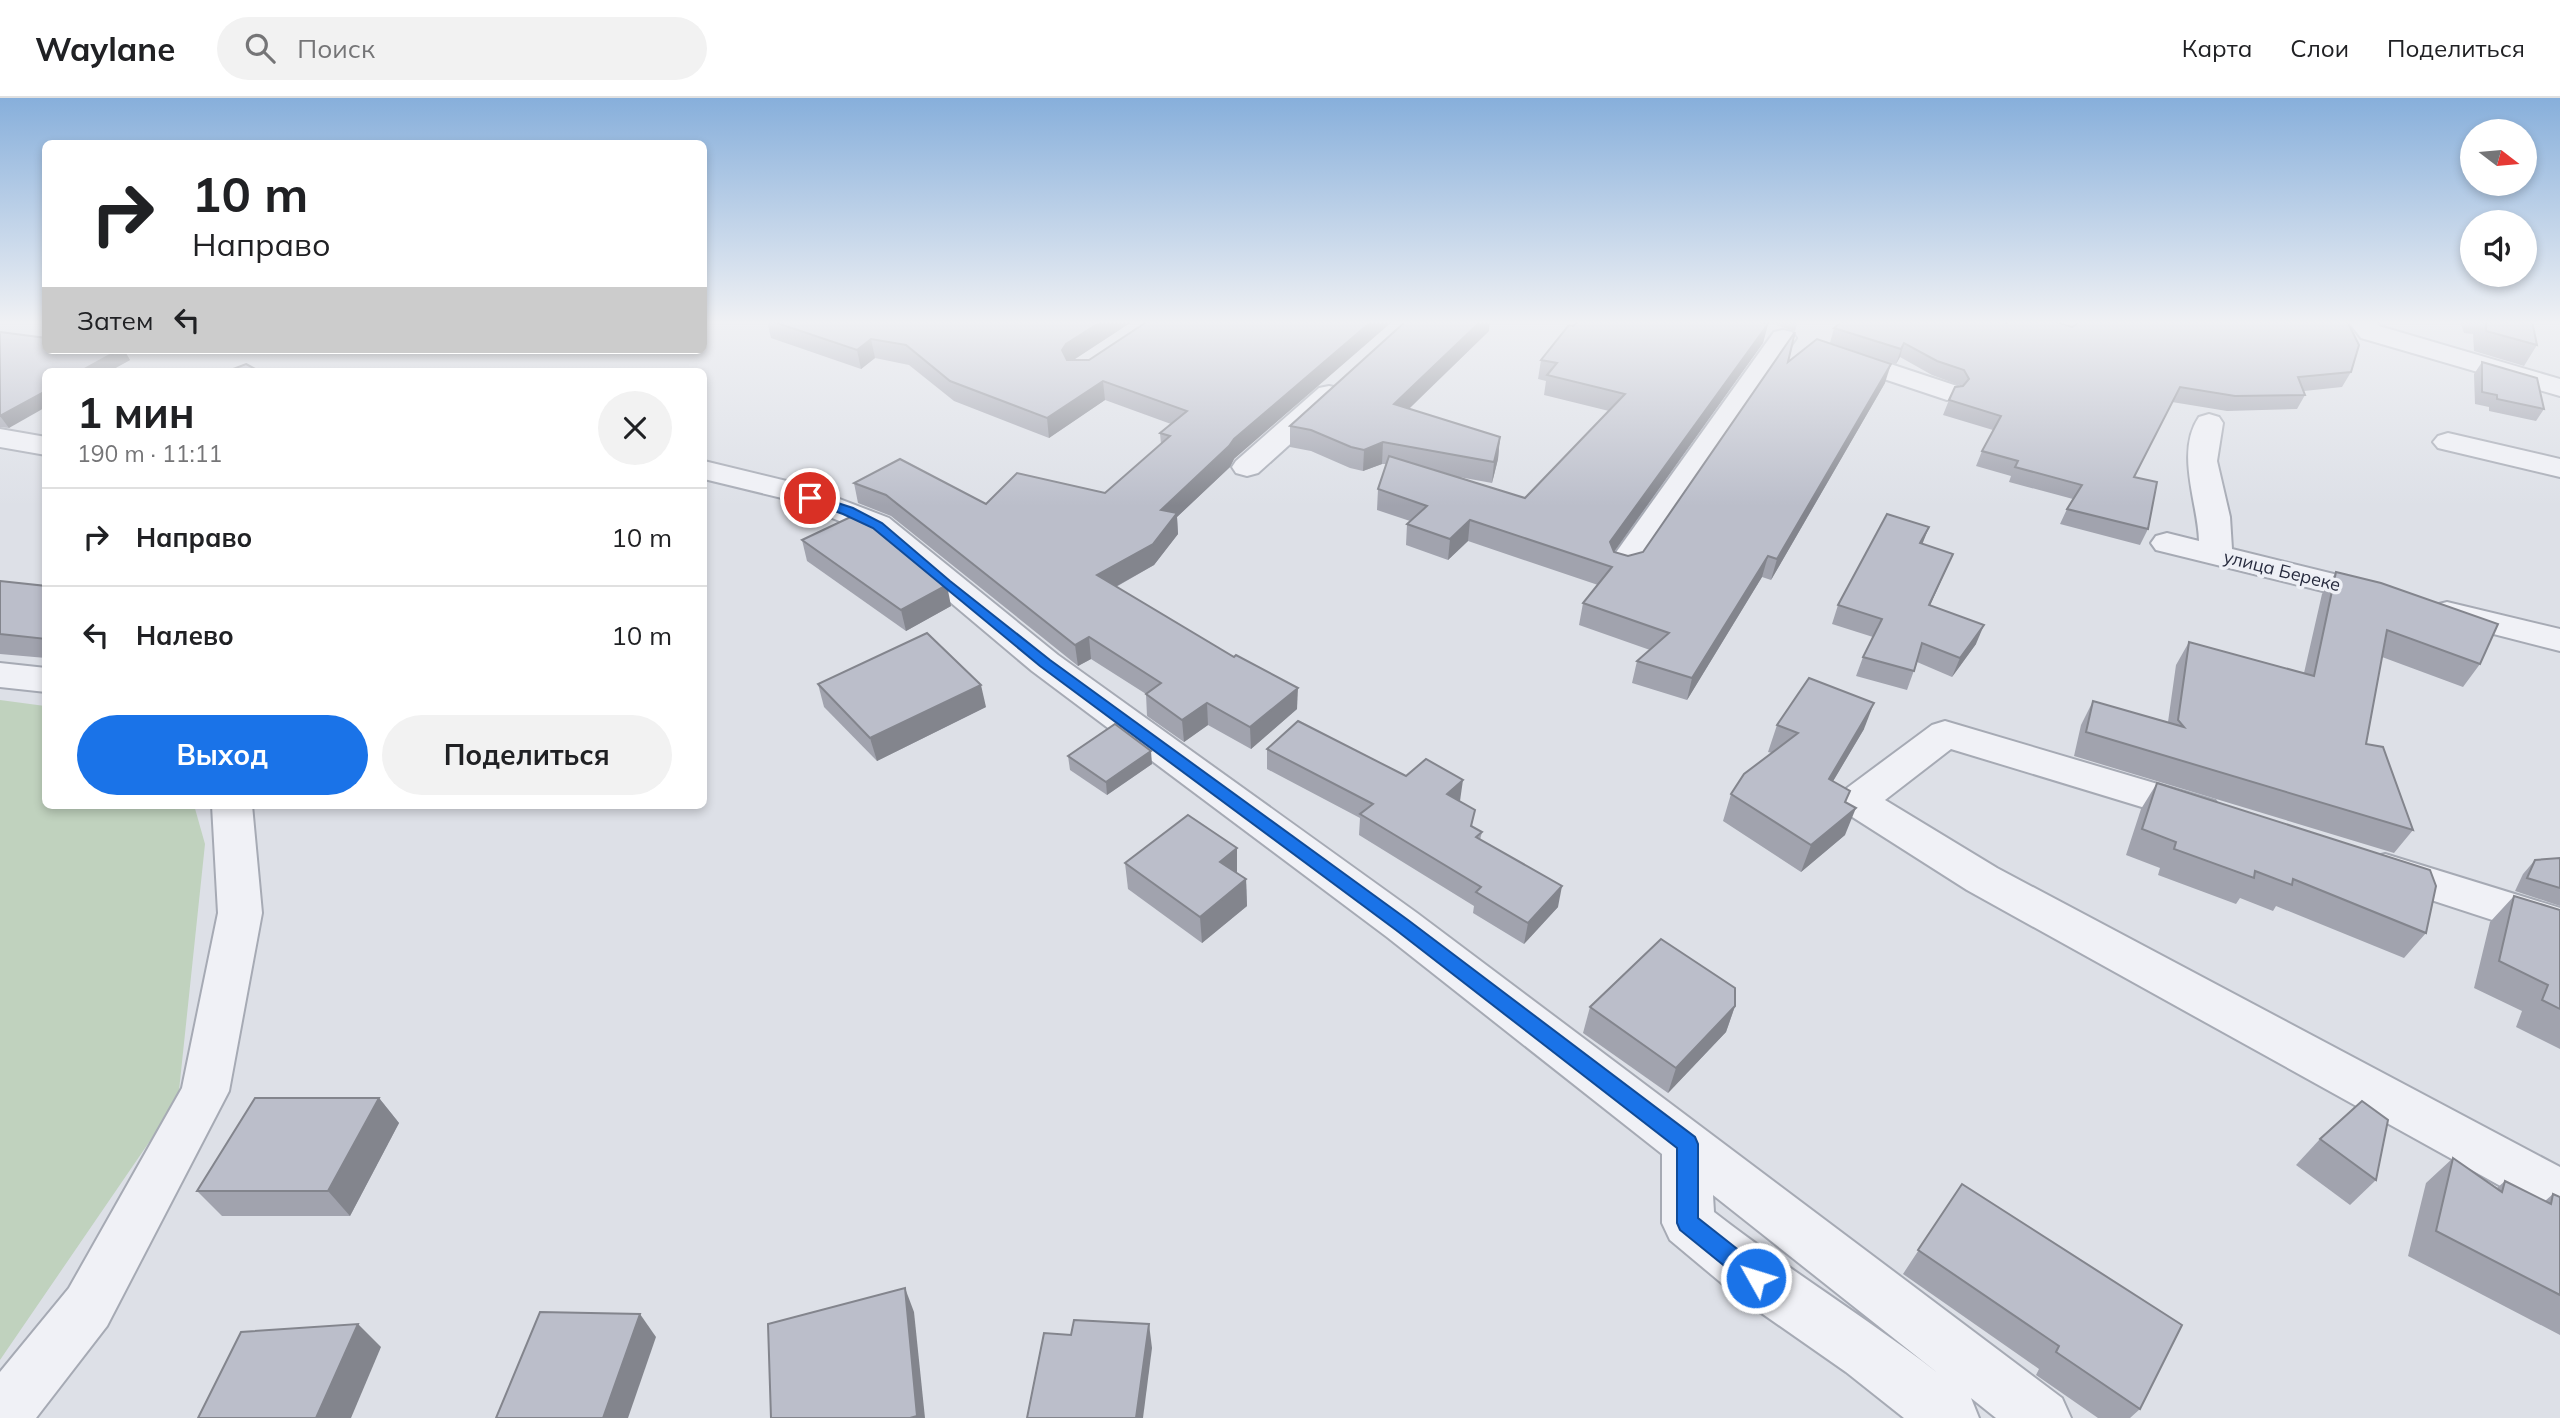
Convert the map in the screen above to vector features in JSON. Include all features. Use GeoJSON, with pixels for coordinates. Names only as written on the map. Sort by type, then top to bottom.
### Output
{"type":"FeatureCollection","features":[{"type":"Feature","properties":{"kind":"street"},"geometry":{"type":"LineString","coordinates":[[1247,467],[1343,383]]}},
{"type":"Feature","properties":{"kind":"street"},"geometry":{"type":"LineString","coordinates":[[1625,565],[1739,383]]}},
{"type":"Feature","properties":{"kind":"street"},"geometry":{"type":"LineString","coordinates":[[1918,383],[1947,392]]}},
{"type":"Feature","properties":{"kind":"street"},"geometry":{"type":"LineString","coordinates":[[2542,383],[2560,388]]}},
{"type":"Feature","properties":{"kind":"street"},"geometry":{"type":"LineString","coordinates":[[2209,423],[2202,461],[2214,517],[2216,555]]}},
{"type":"Feature","properties":{"kind":"street"},"geometry":{"type":"LineString","coordinates":[[0,438],[42,445]]}},
{"type":"Feature","properties":{"kind":"street"},"geometry":{"type":"LineString","coordinates":[[2448,442],[2560,468]]}},
{"type":"Feature","properties":{"kind":"street"},"geometry":{"type":"LineString","coordinates":[[707,471],[759,481],[848,511],[878,526],[1045,663],[1402,925],[2042,1418]]}},
{"type":"Feature","properties":{"kind":"street","name":"улица Береке"},"geometry":{"type":"LineString","coordinates":[[2167,543],[2560,640]]}},
{"type":"Feature","properties":{"kind":"street"},"geometry":{"type":"LineString","coordinates":[[0,675],[42,680]]}},
{"type":"Feature","properties":{"kind":"street"},"geometry":{"type":"LineString","coordinates":[[2244,824],[1945,734],[1857,802],[1982,879],[2560,1193]]}},
{"type":"Feature","properties":{"kind":"street"},"geometry":{"type":"LineString","coordinates":[[0,1418],[89,1307],[205,1091],[240,913],[232,809]]}},
{"type":"Feature","properties":{"kind":"street"},"geometry":{"type":"LineString","coordinates":[[2349,858],[2560,925]]}},
{"type":"Feature","properties":{"kind":"street"},"geometry":{"type":"LineString","coordinates":[[1687,1144],[1688,1223],[1756,1278],[1866,1352],[1950,1418]]}},
{"type":"Feature","properties":{"kind":"green space"},"geometry":{"type":"Polygon","coordinates":[[[0,700],[42,706],[42,809],[195,809],[205,844],[178,1100],[0,1360],[0,700]]]}},
{"type":"Feature","properties":{"kind":"building"},"geometry":{"type":"Polygon","coordinates":[[[0,383],[42,383],[42,393],[0,416],[0,383]]]}},
{"type":"Feature","properties":{"kind":"building"},"geometry":{"type":"Polygon","coordinates":[[[954,383],[1101,383],[1047,418],[954,383]]]}},
{"type":"Feature","properties":{"kind":"building"},"geometry":{"type":"Polygon","coordinates":[[[1107,383],[1300,383],[1234,439],[1161,510],[1177,513],[1153,544],[1097,575],[1234,657],[1236,655],[1298,688],[1250,727],[1207,703],[1182,720],[1146,694],[1161,683],[1089,637],[1075,645],[886,495],[854,483],[900,459],[986,504],[1017,473],[1105,493],[1170,436],[1160,433],[1187,411],[1107,383]]]}},
{"type":"Feature","properties":{"kind":"building"},"geometry":{"type":"Polygon","coordinates":[[[1338,383],[1416,383],[1394,404],[1500,437],[1494,462],[1383,442],[1364,450],[1311,430],[1290,426],[1338,383]]]}},
{"type":"Feature","properties":{"kind":"building"},"geometry":{"type":"Polygon","coordinates":[[[1578,383],[1726,383],[1610,542],[1614,552],[1628,556],[1643,552],[1760,383],[1880,383],[1777,559],[1768,556],[1692,678],[1637,661],[1669,633],[1583,603],[1612,567],[1470,520],[1450,539],[1407,524],[1427,506],[1378,489],[1389,456],[1525,498],[1625,394],[1578,383]]]}},
{"type":"Feature","properties":{"kind":"building"},"geometry":{"type":"Polygon","coordinates":[[[1966,383],[2300,383],[2305,395],[2235,396],[2180,387],[2134,477],[2157,482],[2148,529],[2067,509],[2082,485],[2015,467],[2018,461],[1982,451],[2001,416],[1949,400],[1955,387],[1966,383]]]}},
{"type":"Feature","properties":{"kind":"building"},"geometry":{"type":"Polygon","coordinates":[[[2482,383],[2538,383],[2544,409],[2497,399],[2497,395],[2482,392],[2482,383]]]}},
{"type":"Feature","properties":{"kind":"building"},"geometry":{"type":"Polygon","coordinates":[[[859,513],[947,585],[901,610],[802,540],[859,513]]]}},
{"type":"Feature","properties":{"kind":"building"},"geometry":{"type":"Polygon","coordinates":[[[1887,514],[1929,527],[1920,543],[1953,554],[1929,605],[1984,625],[1960,658],[1922,643],[1914,671],[1863,657],[1882,619],[1838,605],[1887,514]]]}},
{"type":"Feature","properties":{"kind":"building"},"geometry":{"type":"Polygon","coordinates":[[[2336,572],[2381,583],[2498,624],[2480,664],[2387,630],[2366,744],[2383,747],[2413,830],[2086,732],[2093,701],[2184,727],[2178,720],[2189,642],[2314,676],[2336,572]]]}},
{"type":"Feature","properties":{"kind":"building"},"geometry":{"type":"Polygon","coordinates":[[[0,581],[42,586],[42,639],[0,634],[0,581]]]}},
{"type":"Feature","properties":{"kind":"building"},"geometry":{"type":"Polygon","coordinates":[[[927,633],[981,685],[870,738],[818,684],[927,633]]]}},
{"type":"Feature","properties":{"kind":"building"},"geometry":{"type":"Polygon","coordinates":[[[1809,678],[1874,703],[1829,779],[1850,791],[1845,802],[1856,808],[1811,845],[1731,794],[1744,774],[1798,733],[1777,725],[1809,678]]]}},
{"type":"Feature","properties":{"kind":"building"},"geometry":{"type":"Polygon","coordinates":[[[1298,721],[1406,776],[1426,759],[1463,780],[1447,794],[1475,810],[1471,826],[1482,832],[1476,837],[1562,886],[1528,923],[1476,892],[1481,887],[1360,814],[1373,804],[1267,749],[1298,721]]]}},
{"type":"Feature","properties":{"kind":"building"},"geometry":{"type":"Polygon","coordinates":[[[1115,724],[1151,751],[1106,782],[1068,756],[1115,724]]]}},
{"type":"Feature","properties":{"kind":"building"},"geometry":{"type":"Polygon","coordinates":[[[2157,783],[2430,870],[2436,886],[2426,933],[2293,879],[2292,885],[2255,871],[2254,878],[2174,849],[2176,842],[2142,829],[2157,783]]]}},
{"type":"Feature","properties":{"kind":"building"},"geometry":{"type":"Polygon","coordinates":[[[1188,815],[1237,848],[1220,862],[1246,879],[1200,917],[1125,863],[1188,815]]]}},
{"type":"Feature","properties":{"kind":"building"},"geometry":{"type":"Polygon","coordinates":[[[2560,858],[2560,888],[2527,878],[2535,860],[2560,858]]]}},
{"type":"Feature","properties":{"kind":"building"},"geometry":{"type":"Polygon","coordinates":[[[2514,896],[2560,910],[2560,1009],[2542,1000],[2548,985],[2499,961],[2514,896]]]}},
{"type":"Feature","properties":{"kind":"building"},"geometry":{"type":"Polygon","coordinates":[[[1661,939],[1735,988],[1735,1006],[1676,1068],[1590,1007],[1661,939]]]}},
{"type":"Feature","properties":{"kind":"building"},"geometry":{"type":"Polygon","coordinates":[[[255,1098],[379,1098],[328,1191],[197,1191],[255,1098]]]}},
{"type":"Feature","properties":{"kind":"building"},"geometry":{"type":"Polygon","coordinates":[[[2362,1101],[2388,1120],[2376,1180],[2320,1139],[2362,1101]]]}},
{"type":"Feature","properties":{"kind":"building"},"geometry":{"type":"Polygon","coordinates":[[[2453,1158],[2502,1192],[2505,1181],[2551,1204],[2553,1194],[2560,1197],[2560,1295],[2436,1231],[2453,1158]]]}},
{"type":"Feature","properties":{"kind":"building"},"geometry":{"type":"Polygon","coordinates":[[[1962,1184],[2182,1325],[2140,1409],[2056,1352],[2059,1346],[1918,1250],[1962,1184]]]}},
{"type":"Feature","properties":{"kind":"building"},"geometry":{"type":"Polygon","coordinates":[[[905,1288],[917,1416],[771,1418],[768,1324],[905,1288]]]}},
{"type":"Feature","properties":{"kind":"building"},"geometry":{"type":"Polygon","coordinates":[[[540,1312],[640,1314],[603,1418],[496,1418],[540,1312]]]}},
{"type":"Feature","properties":{"kind":"building"},"geometry":{"type":"Polygon","coordinates":[[[1074,1320],[1149,1324],[1136,1418],[1027,1418],[1044,1333],[1071,1335],[1074,1320]]]}},
{"type":"Feature","properties":{"kind":"building"},"geometry":{"type":"Polygon","coordinates":[[[358,1324],[316,1418],[198,1418],[241,1332],[358,1324]]]}},
{"type":"Feature","properties":{"kind":"route"},"geometry":{"type":"LineString","coordinates":[[810,498],[848,511],[878,526],[945,584],[1045,663],[1402,925],[1687,1144],[1688,1223],[1756,1278]]}}]}
